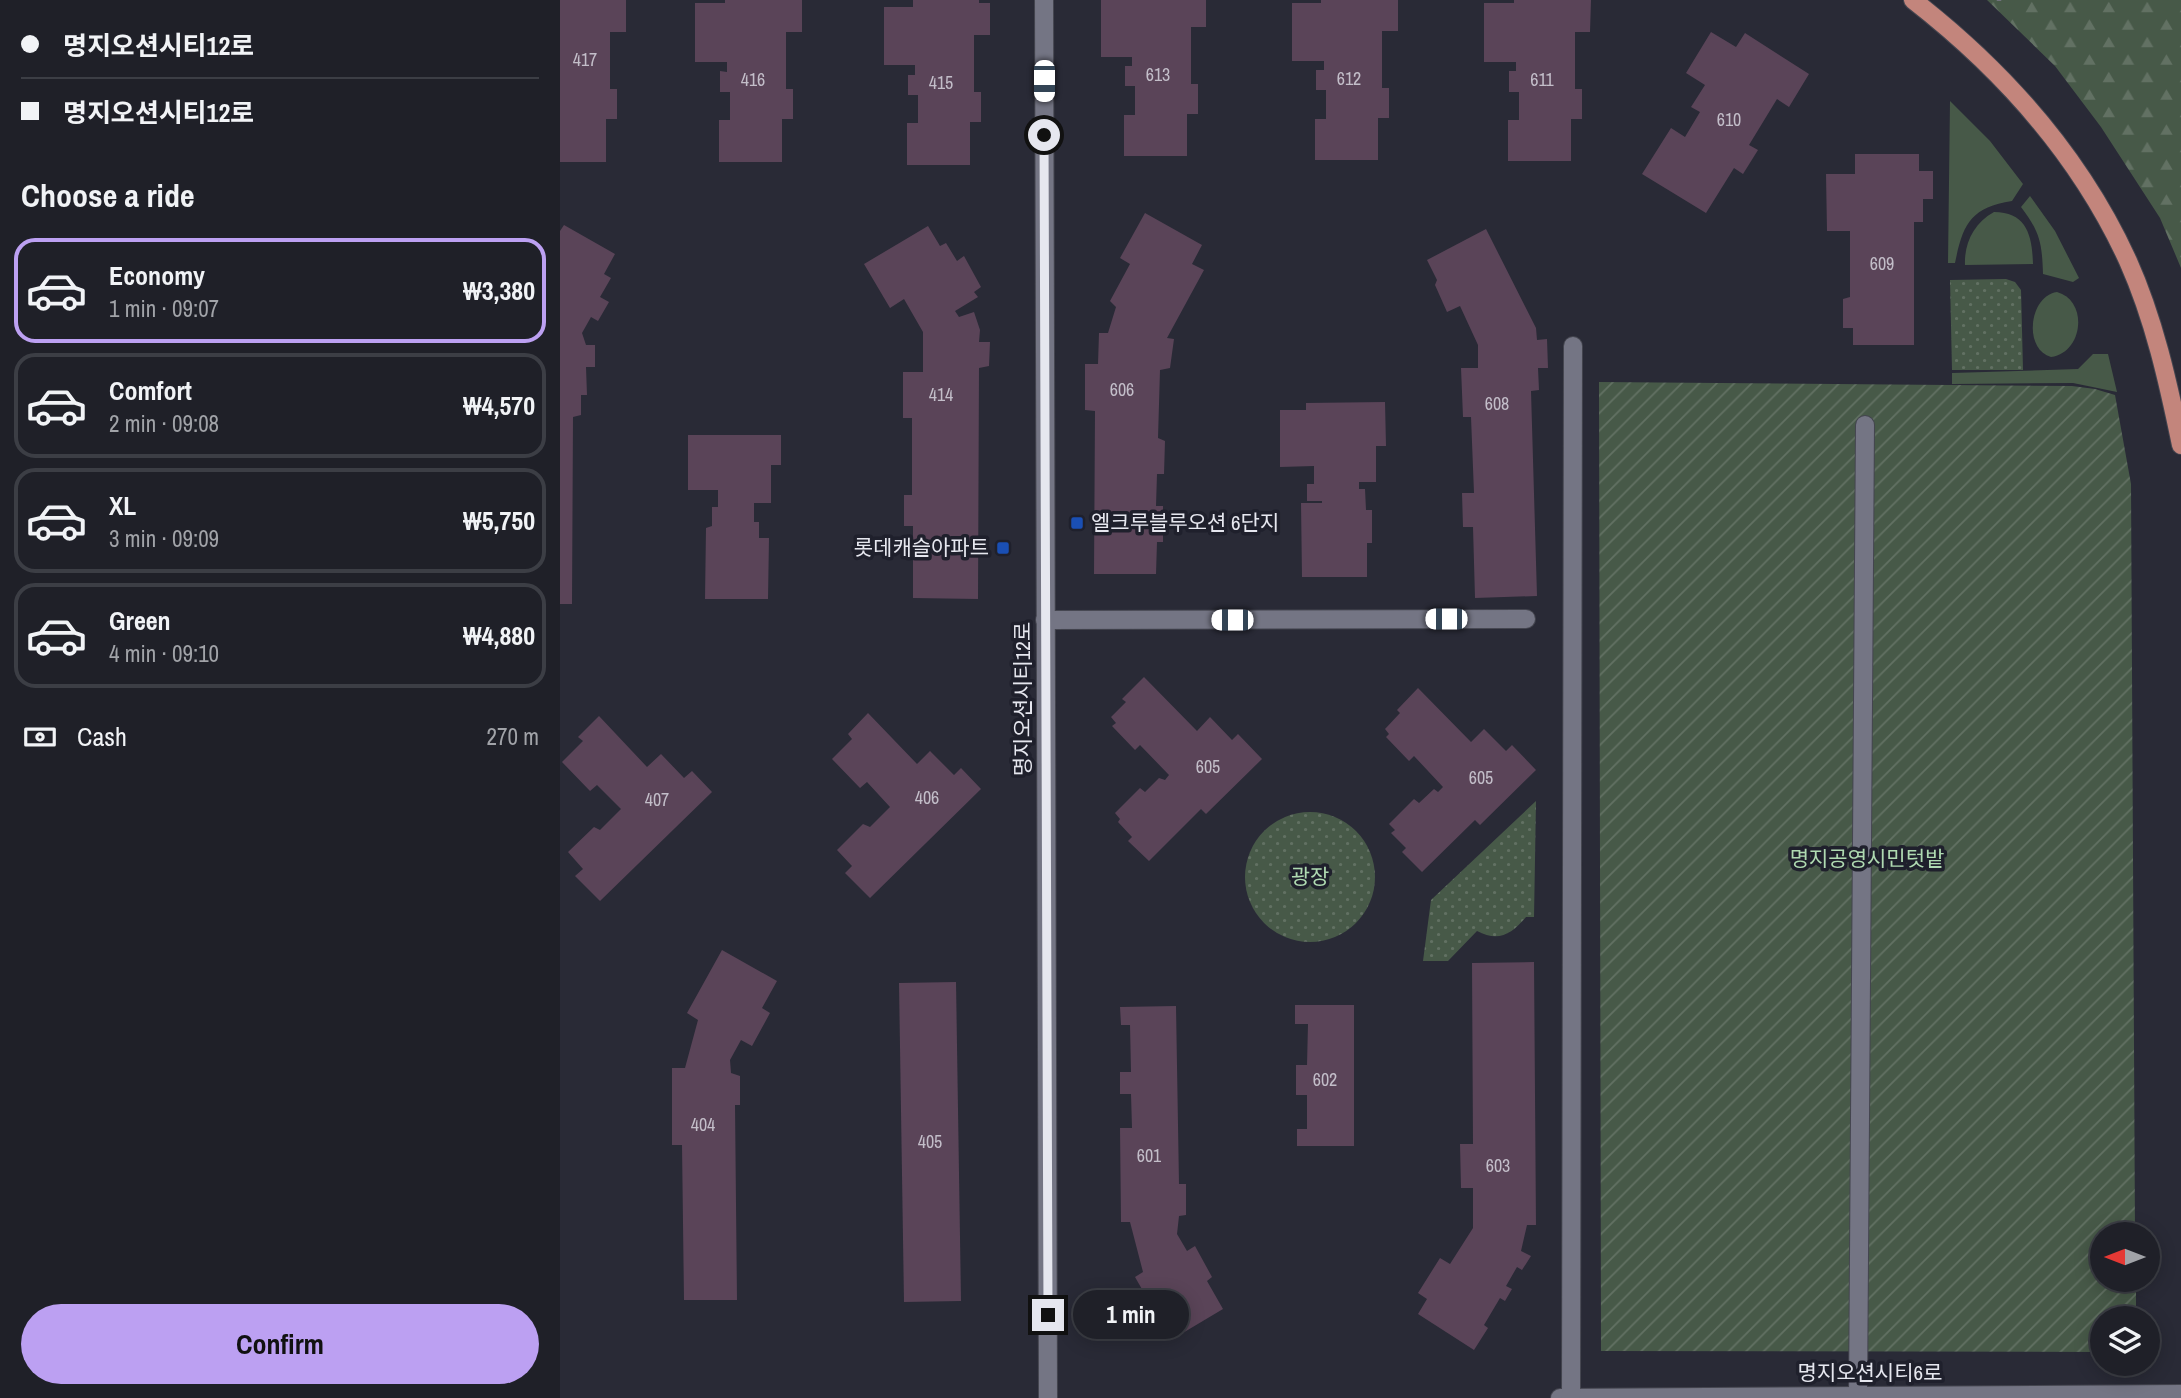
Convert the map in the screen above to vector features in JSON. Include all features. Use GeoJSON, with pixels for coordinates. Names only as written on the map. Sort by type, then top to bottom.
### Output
{"type":"FeatureCollection","features":[{"type":"Feature","properties":{"kind":"main road"},"geometry":{"type":"LineString","coordinates":[[1913,0],[1973,49],[2027,106],[2073,165],[2105,217],[2128,262],[2151,323],[2181,444]]}},
{"type":"Feature","properties":{"kind":"street","name":"명지오션시티12로"},"geometry":{"type":"LineString","coordinates":[[1044,0],[1048,1398]]}},
{"type":"Feature","properties":{"kind":"street"},"geometry":{"type":"LineString","coordinates":[[1571,1398],[1573,346]]}},
{"type":"Feature","properties":{"kind":"street"},"geometry":{"type":"LineString","coordinates":[[1858,1396],[1865,425]]}},
{"type":"Feature","properties":{"kind":"street"},"geometry":{"type":"LineString","coordinates":[[1045,620],[1526,619]]}},
{"type":"Feature","properties":{"kind":"street","name":"명지오션시티6로"},"geometry":{"type":"LineString","coordinates":[[1560,1398],[2181,1394]]}},
{"type":"Feature","properties":{"kind":"green space"},"geometry":{"type":"Polygon","coordinates":[[[1987,0],[2181,0],[2181,268],[2160,218],[2101,127],[2055,66],[1987,0]]]}},
{"type":"Feature","properties":{"kind":"green space"},"geometry":{"type":"Polygon","coordinates":[[[1950,101],[1990,141],[2023,184],[2012,201],[1986,208],[1971,220],[1961,238],[1955,263],[1948,263],[1950,101]]]}},
{"type":"Feature","properties":{"kind":"green space"},"geometry":{"type":"Polygon","coordinates":[[[2030,196],[2055,231],[2079,278],[2073,282],[2043,274],[2039,238],[2021,207],[2030,196]]]}},
{"type":"Feature","properties":{"kind":"green space"},"geometry":{"type":"Polygon","coordinates":[[[1994,212],[2014,216],[2021,221],[2029,235],[2033,264],[1965,265],[1968,241],[1981,222],[1994,212]]]}},
{"type":"Feature","properties":{"kind":"green space"},"geometry":{"type":"Polygon","coordinates":[[[2006,279],[2015,282],[2021,290],[2023,370],[1952,370],[1950,280],[2006,279]]]}},
{"type":"Feature","properties":{"kind":"green space"},"geometry":{"type":"Polygon","coordinates":[[[2057,292],[2067,297],[2074,305],[2078,326],[2070,346],[2051,357],[2042,352],[2036,344],[2033,323],[2040,303],[2057,292]]]}},
{"type":"Feature","properties":{"kind":"green space"},"geometry":{"type":"Polygon","coordinates":[[[2093,354],[2108,354],[2117,392],[2073,383],[1952,384],[1952,373],[2078,369],[2093,354]]]}},
{"type":"Feature","properties":{"kind":"green space","name":"명지공영시민텃밭"},"geometry":{"type":"Polygon","coordinates":[[[1599,382],[2072,386],[2115,395],[2131,484],[2135,1222],[2090,1222],[2090,1292],[2136,1292],[2136,1306],[2090,1306],[2090,1352],[1601,1351],[1599,382]]]}},
{"type":"Feature","properties":{"kind":"green space"},"geometry":{"type":"Polygon","coordinates":[[[1536,801],[1534,917],[1526,917],[1504,935],[1491,936],[1477,931],[1448,961],[1423,961],[1431,900],[1536,801]]]}},
{"type":"Feature","properties":{"kind":"green space","name":"광장"},"geometry":{"type":"Polygon","coordinates":[[[1310,812],[1335,817],[1356,831],[1370,852],[1375,877],[1370,902],[1356,923],[1335,937],[1310,942],[1285,937],[1264,923],[1250,902],[1245,877],[1250,852],[1264,831],[1285,817],[1310,812]]]}},
{"type":"Feature","properties":{"kind":"building"},"geometry":{"type":"Polygon","coordinates":[[[560,0],[626,0],[626,32],[610,32],[610,89],[617,89],[617,119],[606,119],[606,162],[560,162],[560,0]]]}},
{"type":"Feature","properties":{"kind":"building"},"geometry":{"type":"Polygon","coordinates":[[[725,0],[802,0],[802,32],[786,32],[786,89],[793,89],[793,119],[782,119],[782,162],[719,162],[719,120],[730,120],[730,92],[720,92],[720,71],[727,72],[727,62],[695,62],[695,3],[725,3],[725,0]]]}},
{"type":"Feature","properties":{"kind":"building"},"geometry":{"type":"Polygon","coordinates":[[[913,0],[979,0],[979,3],[990,3],[990,35],[974,35],[974,92],[981,92],[981,122],[970,122],[970,165],[907,165],[907,123],[918,123],[918,95],[908,95],[908,75],[915,75],[915,65],[884,65],[884,7],[913,7],[913,0]]]}},
{"type":"Feature","properties":{"kind":"building"},"geometry":{"type":"Polygon","coordinates":[[[1101,0],[1206,0],[1206,27],[1191,27],[1191,84],[1198,84],[1198,114],[1187,114],[1187,156],[1124,156],[1124,115],[1135,115],[1135,86],[1125,86],[1125,66],[1132,66],[1132,57],[1101,57],[1101,0]]]}},
{"type":"Feature","properties":{"kind":"building"},"geometry":{"type":"Polygon","coordinates":[[[1321,0],[1398,0],[1398,31],[1382,31],[1382,88],[1389,88],[1389,118],[1378,118],[1378,160],[1315,160],[1315,119],[1326,119],[1326,90],[1316,90],[1316,70],[1324,70],[1324,61],[1292,61],[1292,3],[1321,3],[1321,0]]]}},
{"type":"Feature","properties":{"kind":"building"},"geometry":{"type":"Polygon","coordinates":[[[1514,0],[1591,0],[1590,32],[1575,32],[1575,89],[1582,89],[1582,119],[1571,119],[1571,161],[1508,161],[1508,120],[1519,120],[1519,92],[1509,92],[1509,71],[1516,71],[1516,62],[1484,62],[1484,3],[1514,3],[1514,0]]]}},
{"type":"Feature","properties":{"kind":"building"},"geometry":{"type":"Polygon","coordinates":[[[1711,32],[1736,47],[1745,33],[1809,74],[1789,107],[1777,99],[1749,145],[1758,150],[1743,174],[1734,168],[1706,213],[1642,174],[1671,128],[1685,137],[1700,112],[1691,107],[1705,85],[1686,73],[1711,32]]]}},
{"type":"Feature","properties":{"kind":"building"},"geometry":{"type":"Polygon","coordinates":[[[1855,154],[1919,154],[1919,171],[1933,171],[1933,199],[1923,199],[1923,222],[1914,222],[1914,345],[1853,345],[1853,328],[1843,328],[1843,299],[1850,297],[1850,231],[1827,231],[1826,174],[1855,174],[1855,154]]]}},
{"type":"Feature","properties":{"kind":"building"},"geometry":{"type":"Polygon","coordinates":[[[1145,213],[1202,245],[1192,264],[1204,270],[1167,338],[1174,339],[1170,368],[1160,370],[1158,438],[1165,441],[1164,474],[1157,474],[1156,506],[1163,506],[1163,542],[1157,542],[1156,574],[1094,574],[1095,411],[1085,410],[1085,364],[1098,364],[1099,333],[1108,333],[1116,307],[1110,301],[1130,264],[1120,258],[1145,213]]]}},
{"type":"Feature","properties":{"kind":"building"},"geometry":{"type":"Polygon","coordinates":[[[564,225],[615,254],[604,274],[611,278],[600,297],[609,302],[598,321],[591,317],[582,333],[586,345],[595,345],[595,367],[586,367],[587,395],[581,395],[581,415],[573,417],[572,604],[560,604],[560,231],[564,225]]]}},
{"type":"Feature","properties":{"kind":"building"},"geometry":{"type":"Polygon","coordinates":[[[928,226],[940,246],[946,243],[957,261],[964,256],[981,287],[974,292],[978,297],[955,311],[959,317],[974,312],[980,330],[979,342],[990,342],[989,366],[979,368],[978,599],[913,598],[913,526],[904,526],[904,495],[912,495],[912,418],[903,418],[903,372],[923,372],[923,332],[904,299],[890,308],[864,264],[928,226]]]}},
{"type":"Feature","properties":{"kind":"building"},"geometry":{"type":"Polygon","coordinates":[[[1486,229],[1536,328],[1537,340],[1547,339],[1548,368],[1538,368],[1539,390],[1531,391],[1537,596],[1475,598],[1473,527],[1463,527],[1462,493],[1474,493],[1471,417],[1463,417],[1461,368],[1478,368],[1478,345],[1460,306],[1447,312],[1435,285],[1437,280],[1427,260],[1486,229]]]}},
{"type":"Feature","properties":{"kind":"building"},"geometry":{"type":"Polygon","coordinates":[[[1385,402],[1386,446],[1376,446],[1376,482],[1359,482],[1359,489],[1365,489],[1366,510],[1372,510],[1372,543],[1367,543],[1367,577],[1302,577],[1301,503],[1322,501],[1307,501],[1307,484],[1314,484],[1314,466],[1280,467],[1280,410],[1306,410],[1306,403],[1385,402]]]}},
{"type":"Feature","properties":{"kind":"building"},"geometry":{"type":"Polygon","coordinates":[[[688,435],[781,435],[781,465],[771,465],[771,503],[754,503],[754,522],[759,522],[759,538],[769,538],[768,599],[705,599],[706,528],[712,526],[712,507],[718,507],[718,490],[688,490],[688,435]]]}},
{"type":"Feature","properties":{"kind":"building"},"geometry":{"type":"Polygon","coordinates":[[[1144,677],[1197,731],[1210,717],[1232,740],[1238,734],[1262,759],[1206,814],[1201,809],[1149,861],[1128,841],[1132,837],[1118,822],[1120,819],[1115,813],[1140,788],[1145,792],[1159,778],[1165,780],[1169,775],[1140,745],[1135,750],[1112,726],[1116,723],[1111,717],[1126,702],[1122,699],[1144,677]]]}},
{"type":"Feature","properties":{"kind":"building"},"geometry":{"type":"Polygon","coordinates":[[[1418,688],[1471,742],[1484,729],[1506,751],[1512,745],[1536,770],[1480,825],[1475,820],[1422,872],[1402,852],[1406,848],[1391,833],[1395,830],[1389,824],[1414,799],[1419,803],[1434,789],[1438,792],[1443,787],[1414,756],[1409,761],[1386,737],[1389,734],[1385,729],[1400,713],[1397,710],[1418,688]]]}},
{"type":"Feature","properties":{"kind":"building"},"geometry":{"type":"Polygon","coordinates":[[[868,713],[917,764],[930,751],[954,775],[961,768],[981,789],[870,898],[845,873],[852,866],[837,850],[863,824],[870,827],[890,807],[867,782],[860,788],[832,759],[852,739],[848,734],[868,713]]]}},
{"type":"Feature","properties":{"kind":"building"},"geometry":{"type":"Polygon","coordinates":[[[599,716],[647,767],[661,754],[684,778],[692,771],[712,792],[600,901],[575,876],[583,869],[568,852],[594,827],[600,830],[621,809],[597,785],[590,791],[562,762],[583,741],[578,737],[599,716]]]}},
{"type":"Feature","properties":{"kind":"building"},"geometry":{"type":"Polygon","coordinates":[[[722,950],[777,981],[762,1008],[770,1013],[752,1046],[741,1040],[730,1060],[731,1073],[740,1076],[740,1105],[735,1105],[737,1300],[684,1300],[682,1145],[672,1145],[672,1068],[685,1068],[698,1020],[687,1013],[722,950]]]}},
{"type":"Feature","properties":{"kind":"building"},"geometry":{"type":"Polygon","coordinates":[[[1534,962],[1536,1225],[1527,1225],[1521,1251],[1531,1256],[1522,1270],[1517,1267],[1506,1286],[1512,1289],[1505,1301],[1500,1298],[1484,1325],[1488,1328],[1474,1350],[1418,1314],[1427,1299],[1418,1293],[1440,1258],[1450,1264],[1473,1228],[1473,1188],[1461,1188],[1460,1144],[1473,1144],[1472,963],[1534,962]]]}},
{"type":"Feature","properties":{"kind":"building"},"geometry":{"type":"Polygon","coordinates":[[[956,982],[961,1301],[904,1302],[899,983],[956,982]]]}},
{"type":"Feature","properties":{"kind":"building"},"geometry":{"type":"Polygon","coordinates":[[[1295,1005],[1354,1005],[1354,1146],[1297,1146],[1297,1129],[1307,1129],[1307,1095],[1296,1095],[1296,1065],[1307,1065],[1308,1024],[1295,1024],[1295,1005]]]}},
{"type":"Feature","properties":{"kind":"building"},"geometry":{"type":"Polygon","coordinates":[[[1176,1006],[1179,1184],[1186,1184],[1186,1215],[1179,1216],[1177,1234],[1187,1251],[1195,1246],[1212,1277],[1207,1281],[1223,1309],[1171,1340],[1135,1277],[1143,1272],[1130,1222],[1121,1222],[1120,1128],[1132,1128],[1131,1094],[1120,1094],[1120,1072],[1131,1072],[1130,1025],[1121,1025],[1120,1007],[1176,1006]]]}},
{"type":"Feature","properties":{"kind":"place","name":"엘크루블루오션 6단지"},"geometry":{"type":"Point","coordinates":[1077,523]}},
{"type":"Feature","properties":{"kind":"place","name":"롯데캐슬아파트"},"geometry":{"type":"Point","coordinates":[1003,548]}},
{"type":"Feature","properties":{"kind":"route"},"geometry":{"type":"LineString","coordinates":[[1044,135],[1048,1315]]}}]}
